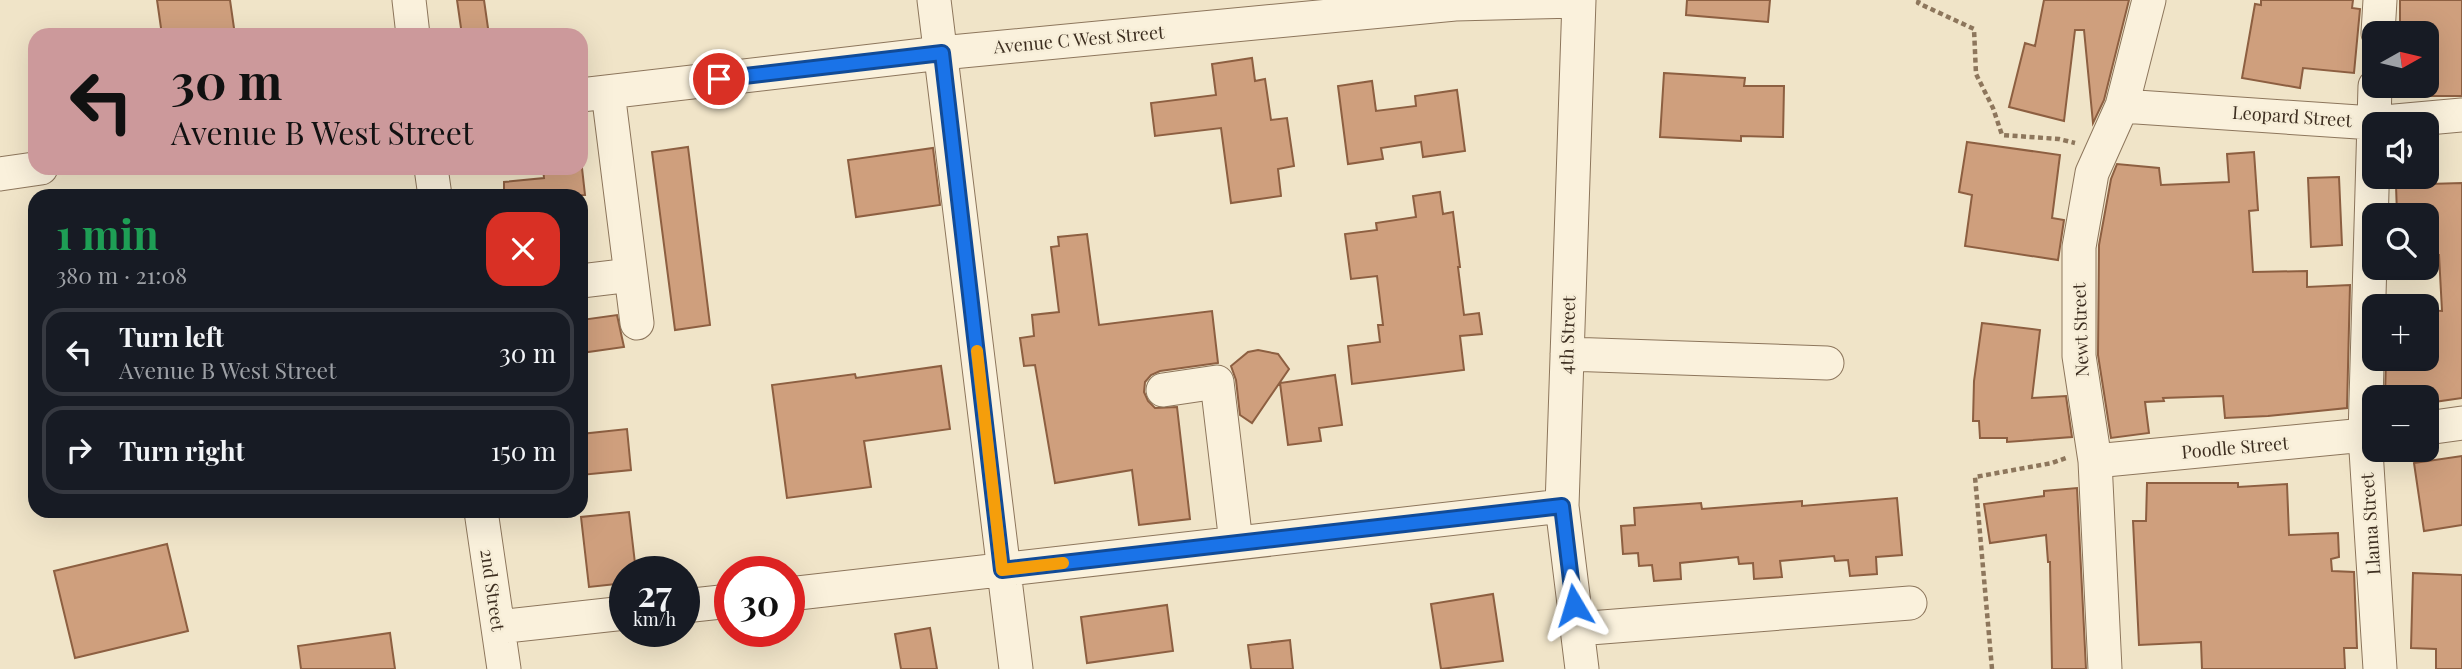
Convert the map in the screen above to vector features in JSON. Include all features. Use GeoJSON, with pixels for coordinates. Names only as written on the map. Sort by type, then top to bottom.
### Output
{"type":"FeatureCollection","features":[{"type":"Feature","properties":{"kind":"street"},"geometry":{"type":"LineString","coordinates":[[409,0],[412,28]]}},
{"type":"Feature","properties":{"kind":"street"},"geometry":{"type":"LineString","coordinates":[[934,0],[1016,669]]}},
{"type":"Feature","properties":{"kind":"street","name":"Newt Street"},"geometry":{"type":"LineString","coordinates":[[2105,669],[2094,454],[2079,356],[2079,247],[2092,173],[2122,106],[2150,0]]}},
{"type":"Feature","properties":{"kind":"street"},"geometry":{"type":"LineString","coordinates":[[2379,21],[2380,0]]}},
{"type":"Feature","properties":{"kind":"street","name":"Avenue C West Street"},"geometry":{"type":"LineString","coordinates":[[595,94],[1375,6],[1579,1]]}},
{"type":"Feature","properties":{"kind":"street","name":"4th Street"},"geometry":{"type":"LineString","coordinates":[[1579,1],[1562,506],[1582,669]]}},
{"type":"Feature","properties":{"kind":"street"},"geometry":{"type":"LineString","coordinates":[[595,94],[631,275],[637,323]]}},
{"type":"Feature","properties":{"kind":"street","name":"Leopard Street"},"geometry":{"type":"LineString","coordinates":[[2122,106],[2362,122]]}},
{"type":"Feature","properties":{"kind":"street","name":"Leopard Street"},"geometry":{"type":"LineString","coordinates":[[2439,117],[2462,115]]}},
{"type":"Feature","properties":{"kind":"street"},"geometry":{"type":"LineString","coordinates":[[0,174],[28,170]]}},
{"type":"Feature","properties":{"kind":"street","name":"Llama Street"},"geometry":{"type":"LineString","coordinates":[[2370,385],[2372,189]]}},
{"type":"Feature","properties":{"kind":"street"},"geometry":{"type":"LineString","coordinates":[[588,280],[631,275]]}},
{"type":"Feature","properties":{"kind":"street"},"geometry":{"type":"LineString","coordinates":[[1567,354],[1827,363]]}},
{"type":"Feature","properties":{"kind":"street"},"geometry":{"type":"LineString","coordinates":[[1163,390],[1217,382],[1236,543]]}},
{"type":"Feature","properties":{"kind":"street"},"geometry":{"type":"LineString","coordinates":[[2439,426],[2462,423]]}},
{"type":"Feature","properties":{"kind":"street","name":"Poodle Street"},"geometry":{"type":"LineString","coordinates":[[2094,454],[2362,436]]}},
{"type":"Feature","properties":{"kind":"street","name":"Llama Street"},"geometry":{"type":"LineString","coordinates":[[2371,462],[2380,669]]}},
{"type":"Feature","properties":{"kind":"street"},"geometry":{"type":"LineString","coordinates":[[805,592],[1562,506]]}},
{"type":"Feature","properties":{"kind":"street","name":"2nd Street"},"geometry":{"type":"LineString","coordinates":[[482,518],[504,669]]}},
{"type":"Feature","properties":{"kind":"street"},"geometry":{"type":"LineString","coordinates":[[1577,629],[1910,603]]}},
{"type":"Feature","properties":{"kind":"street"},"geometry":{"type":"LineString","coordinates":[[498,627],[609,615]]}},
{"type":"Feature","properties":{"kind":"path"},"geometry":{"type":"LineString","coordinates":[[1918,2],[1974,29],[1976,74],[1993,108],[2002,135],[2059,139],[2102,150]]}},
{"type":"Feature","properties":{"kind":"path"},"geometry":{"type":"LineString","coordinates":[[1992,669],[1975,477],[2094,454]]}},
{"type":"Feature","properties":{"kind":"building"},"geometry":{"type":"Polygon","coordinates":[[[157,0],[230,0],[234,28],[161,28],[157,0]]]}},
{"type":"Feature","properties":{"kind":"building"},"geometry":{"type":"Polygon","coordinates":[[[457,0],[484,0],[488,28],[461,28],[457,0]]]}},
{"type":"Feature","properties":{"kind":"building"},"geometry":{"type":"Polygon","coordinates":[[[1687,0],[1770,0],[1768,22],[1686,15],[1687,0]]]}},
{"type":"Feature","properties":{"kind":"building"},"geometry":{"type":"Polygon","coordinates":[[[2044,0],[2129,0],[2104,100],[2093,123],[2084,30],[2075,30],[2064,121],[2009,107],[2025,43],[2035,46],[2044,0]]]}},
{"type":"Feature","properties":{"kind":"building"},"geometry":{"type":"Polygon","coordinates":[[[2261,0],[2353,0],[2352,8],[2360,9],[2354,73],[2303,68],[2300,88],[2242,78],[2255,4],[2261,5],[2261,0]]]}},
{"type":"Feature","properties":{"kind":"building"},"geometry":{"type":"Polygon","coordinates":[[[2400,0],[2462,0],[2462,96],[2440,96],[2440,21],[2400,21],[2400,0]]]}},
{"type":"Feature","properties":{"kind":"building"},"geometry":{"type":"Polygon","coordinates":[[[1252,58],[1255,81],[1265,79],[1271,120],[1287,118],[1294,166],[1278,169],[1281,196],[1231,203],[1221,128],[1155,136],[1151,103],[1216,95],[1212,64],[1252,58]]]}},
{"type":"Feature","properties":{"kind":"building"},"geometry":{"type":"Polygon","coordinates":[[[1664,73],[1745,78],[1744,86],[1784,86],[1783,137],[1741,136],[1741,141],[1660,137],[1664,73]]]}},
{"type":"Feature","properties":{"kind":"building"},"geometry":{"type":"Polygon","coordinates":[[[1372,81],[1376,111],[1416,106],[1415,96],[1457,90],[1465,151],[1423,157],[1421,142],[1381,148],[1383,159],[1348,164],[1338,86],[1372,81]]]}},
{"type":"Feature","properties":{"kind":"building"},"geometry":{"type":"Polygon","coordinates":[[[1967,142],[2060,155],[2052,218],[2064,220],[2058,260],[1965,246],[1972,195],[1959,192],[1967,142]]]}},
{"type":"Feature","properties":{"kind":"building"},"geometry":{"type":"Polygon","coordinates":[[[688,147],[710,325],[675,330],[652,152],[688,147]]]}},
{"type":"Feature","properties":{"kind":"building"},"geometry":{"type":"Polygon","coordinates":[[[933,148],[940,205],[856,217],[848,160],[933,148]]]}},
{"type":"Feature","properties":{"kind":"building"},"geometry":{"type":"Polygon","coordinates":[[[2254,152],[2258,210],[2249,211],[2253,272],[2307,271],[2307,287],[2350,285],[2347,408],[2225,418],[2223,396],[2163,398],[2164,401],[2145,402],[2149,433],[2111,438],[2098,355],[2099,245],[2111,179],[2117,164],[2159,168],[2161,185],[2229,182],[2227,154],[2254,152]]]}},
{"type":"Feature","properties":{"kind":"building"},"geometry":{"type":"Polygon","coordinates":[[[544,175],[583,175],[584,189],[504,189],[504,182],[544,178],[544,175]]]}},
{"type":"Feature","properties":{"kind":"building"},"geometry":{"type":"Polygon","coordinates":[[[2339,177],[2342,245],[2311,247],[2308,178],[2339,177]]]}},
{"type":"Feature","properties":{"kind":"building"},"geometry":{"type":"Polygon","coordinates":[[[2462,183],[2462,398],[2439,401],[2439,385],[2385,385],[2386,371],[2439,371],[2439,311],[2442,311],[2439,203],[2397,203],[2396,189],[2439,189],[2439,184],[2462,183]]]}},
{"type":"Feature","properties":{"kind":"building"},"geometry":{"type":"Polygon","coordinates":[[[1440,192],[1443,214],[1453,212],[1464,315],[1479,313],[1482,334],[1460,336],[1464,370],[1352,384],[1348,346],[1380,342],[1378,325],[1383,325],[1377,276],[1351,279],[1345,234],[1377,230],[1376,223],[1416,217],[1413,196],[1440,192]]]}},
{"type":"Feature","properties":{"kind":"building"},"geometry":{"type":"Polygon","coordinates":[[[1087,234],[1099,325],[1212,311],[1218,363],[1160,371],[1145,382],[1144,392],[1155,408],[1177,407],[1190,519],[1139,525],[1132,470],[1055,483],[1035,365],[1024,366],[1020,338],[1034,336],[1032,315],[1059,312],[1051,247],[1059,246],[1058,237],[1087,234]]]}},
{"type":"Feature","properties":{"kind":"building"},"geometry":{"type":"Polygon","coordinates":[[[617,315],[624,347],[588,352],[588,319],[617,315]]]}},
{"type":"Feature","properties":{"kind":"building"},"geometry":{"type":"Polygon","coordinates":[[[1982,323],[2040,330],[2032,398],[2066,396],[2072,437],[2007,442],[2007,438],[1980,438],[1979,421],[1973,421],[1974,381],[1982,323]]]}},
{"type":"Feature","properties":{"kind":"building"},"geometry":{"type":"Polygon","coordinates":[[[1258,350],[1278,354],[1289,369],[1252,423],[1240,415],[1236,380],[1231,366],[1248,352],[1258,350]]]}},
{"type":"Feature","properties":{"kind":"building"},"geometry":{"type":"Polygon","coordinates":[[[941,366],[950,429],[864,441],[871,487],[787,498],[772,385],[855,374],[856,378],[941,366]]]}},
{"type":"Feature","properties":{"kind":"building"},"geometry":{"type":"Polygon","coordinates":[[[1335,375],[1342,425],[1319,428],[1321,441],[1288,445],[1280,383],[1335,375]]]}},
{"type":"Feature","properties":{"kind":"building"},"geometry":{"type":"Polygon","coordinates":[[[627,429],[631,470],[588,474],[588,433],[627,429]]]}},
{"type":"Feature","properties":{"kind":"building"},"geometry":{"type":"Polygon","coordinates":[[[2462,456],[2462,525],[2424,531],[2414,463],[2439,462],[2439,459],[2462,456]]]}},
{"type":"Feature","properties":{"kind":"building"},"geometry":{"type":"Polygon","coordinates":[[[2147,483],[2238,483],[2238,487],[2287,484],[2289,535],[2338,533],[2339,557],[2331,559],[2332,571],[2354,572],[2357,648],[2344,648],[2345,669],[2202,669],[2201,642],[2139,645],[2133,521],[2146,521],[2147,483]]]}},
{"type":"Feature","properties":{"kind":"building"},"geometry":{"type":"Polygon","coordinates":[[[2077,488],[2086,669],[2052,669],[2050,562],[2046,535],[1990,543],[1984,504],[2044,496],[2044,491],[2077,488]]]}},
{"type":"Feature","properties":{"kind":"building"},"geometry":{"type":"Polygon","coordinates":[[[1897,498],[1902,555],[1876,557],[1877,574],[1850,576],[1848,560],[1835,561],[1834,556],[1780,561],[1782,577],[1754,579],[1753,563],[1739,564],[1738,557],[1680,563],[1681,579],[1654,581],[1652,565],[1639,566],[1638,553],[1623,554],[1621,526],[1635,525],[1634,508],[1701,503],[1702,509],[1802,501],[1802,506],[1897,498]]]}},
{"type":"Feature","properties":{"kind":"building"},"geometry":{"type":"Polygon","coordinates":[[[629,512],[634,556],[609,556],[609,585],[589,587],[581,518],[629,512]]]}},
{"type":"Feature","properties":{"kind":"building"},"geometry":{"type":"Polygon","coordinates":[[[167,544],[188,631],[75,658],[54,571],[167,544]]]}},
{"type":"Feature","properties":{"kind":"building"},"geometry":{"type":"Polygon","coordinates":[[[2413,573],[2462,575],[2462,669],[2436,669],[2436,649],[2411,648],[2413,573]]]}},
{"type":"Feature","properties":{"kind":"building"},"geometry":{"type":"Polygon","coordinates":[[[1493,594],[1503,661],[1441,669],[1431,604],[1493,594]]]}},
{"type":"Feature","properties":{"kind":"building"},"geometry":{"type":"Polygon","coordinates":[[[1167,605],[1173,651],[1087,663],[1081,617],[1167,605]]]}},
{"type":"Feature","properties":{"kind":"building"},"geometry":{"type":"Polygon","coordinates":[[[930,628],[937,669],[901,669],[895,634],[930,628]]]}},
{"type":"Feature","properties":{"kind":"building"},"geometry":{"type":"Polygon","coordinates":[[[390,633],[395,669],[301,669],[298,646],[390,633]]]}},
{"type":"Feature","properties":{"kind":"building"},"geometry":{"type":"Polygon","coordinates":[[[1290,640],[1293,669],[1251,669],[1248,645],[1290,640]]]}},
{"type":"Feature","properties":{"kind":"slow traffic"},"geometry":{"type":"LineString","coordinates":[[977,351],[1002,570],[1063,563]]}},
{"type":"Feature","properties":{"kind":"route"},"geometry":{"type":"LineString","coordinates":[[719,79],[942,53],[1002,570],[1562,506],[1574,605]]}}]}
